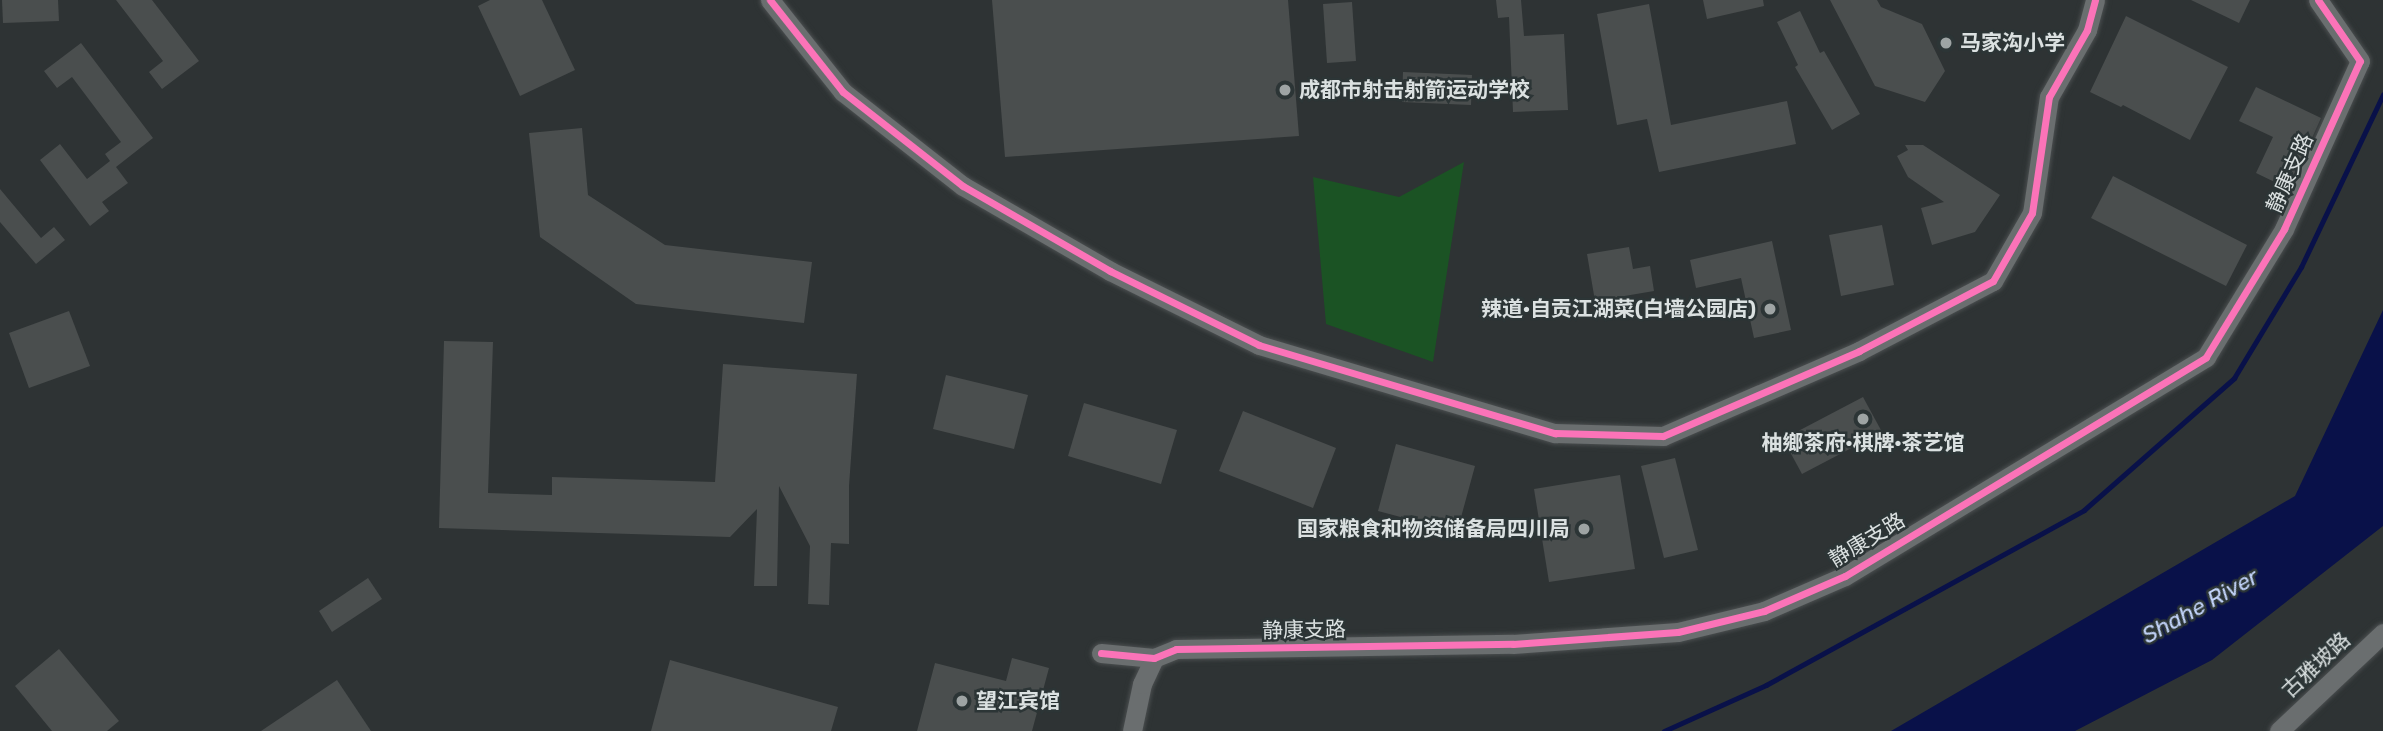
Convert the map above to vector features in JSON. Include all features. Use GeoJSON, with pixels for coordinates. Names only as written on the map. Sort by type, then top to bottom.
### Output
{"type":"FeatureCollection","features":[{"type":"Feature","properties":{"kind":"street"},"geometry":{"type":"LineString","coordinates":[[770,0],[843,92],[963,186],[1110,271],[1259,345],[1555,433],[1663,436],[1858,351],[1993,281],[2032,213],[2049,97],[2087,30],[2095,0]]}},
{"type":"Feature","properties":{"kind":"street","name":"静康支路"},"geometry":{"type":"LineString","coordinates":[[1101,653],[1154,658],[1176,649],[1513,644],[1678,632],[1764,611],[1845,576],[2206,356],[2284,229],[2360,61],[2318,0]]}},
{"type":"Feature","properties":{"kind":"street","name":"古雅坡路"},"geometry":{"type":"LineString","coordinates":[[2279,731],[2383,633]]}},
{"type":"Feature","properties":{"kind":"street"},"geometry":{"type":"LineString","coordinates":[[1132,731],[1142,684],[1154,658]]}},
{"type":"Feature","properties":{"kind":"green space"},"geometry":{"type":"Polygon","coordinates":[[[1464,162],[1433,362],[1326,324],[1313,177],[1399,197],[1464,162]]]}},
{"type":"Feature","properties":{"kind":"water","name":"Shahe River"},"geometry":{"type":"Polygon","coordinates":[[[2383,310],[2383,526],[2212,660],[2075,731],[1891,731],[2295,496],[2383,310]]]}},
{"type":"Feature","properties":{"kind":"building"},"geometry":{"type":"Polygon","coordinates":[[[2,0],[58,0],[59,21],[3,23],[2,0]]]}},
{"type":"Feature","properties":{"kind":"building"},"geometry":{"type":"Polygon","coordinates":[[[116,0],[152,0],[199,61],[162,89],[149,72],[163,61],[116,0]]]}},
{"type":"Feature","properties":{"kind":"building"},"geometry":{"type":"Polygon","coordinates":[[[490,0],[542,0],[575,70],[520,96],[478,6],[490,0]]]}},
{"type":"Feature","properties":{"kind":"building"},"geometry":{"type":"Polygon","coordinates":[[[992,0],[1288,0],[1299,136],[1005,157],[992,0]]]}},
{"type":"Feature","properties":{"kind":"building"},"geometry":{"type":"Polygon","coordinates":[[[1496,0],[1521,0],[1524,36],[1564,34],[1568,110],[1513,112],[1509,17],[1498,18],[1496,0]]]}},
{"type":"Feature","properties":{"kind":"building"},"geometry":{"type":"Polygon","coordinates":[[[1703,0],[1763,0],[1764,6],[1707,19],[1703,0]]]}},
{"type":"Feature","properties":{"kind":"building"},"geometry":{"type":"Polygon","coordinates":[[[1830,0],[1877,0],[1881,7],[1922,24],[1945,71],[1925,102],[1875,86],[1830,0]]]}},
{"type":"Feature","properties":{"kind":"building"},"geometry":{"type":"Polygon","coordinates":[[[2191,0],[2250,0],[2239,23],[2191,0]]]}},
{"type":"Feature","properties":{"kind":"building"},"geometry":{"type":"Polygon","coordinates":[[[1352,2],[1356,61],[1327,63],[1323,4],[1352,2]]]}},
{"type":"Feature","properties":{"kind":"building"},"geometry":{"type":"Polygon","coordinates":[[[1649,4],[1671,125],[1787,101],[1796,144],[1659,172],[1647,119],[1617,125],[1597,14],[1649,4]]]}},
{"type":"Feature","properties":{"kind":"building"},"geometry":{"type":"Polygon","coordinates":[[[1800,11],[1820,53],[1824,51],[1860,114],[1832,130],[1795,67],[1798,65],[1777,22],[1800,11]]]}},
{"type":"Feature","properties":{"kind":"building"},"geometry":{"type":"Polygon","coordinates":[[[2126,16],[2228,67],[2190,140],[2123,105],[2121,107],[2090,92],[2126,16]]]}},
{"type":"Feature","properties":{"kind":"building"},"geometry":{"type":"Polygon","coordinates":[[[81,43],[153,138],[116,167],[128,183],[102,202],[109,211],[90,226],[40,160],[60,144],[87,179],[110,161],[105,154],[121,142],[72,77],[57,88],[44,71],[81,43]]]}},
{"type":"Feature","properties":{"kind":"building"},"geometry":{"type":"Polygon","coordinates":[[[1403,72],[1472,75],[1471,105],[1402,102],[1403,72]]]}},
{"type":"Feature","properties":{"kind":"building"},"geometry":{"type":"Polygon","coordinates":[[[2256,87],[2321,118],[2289,189],[2256,173],[2273,137],[2239,121],[2256,87]]]}},
{"type":"Feature","properties":{"kind":"building"},"geometry":{"type":"Polygon","coordinates":[[[582,128],[588,195],[665,245],[812,262],[804,323],[636,304],[540,237],[529,133],[582,128]]]}},
{"type":"Feature","properties":{"kind":"building"},"geometry":{"type":"Polygon","coordinates":[[[1905,145],[1923,145],[2000,195],[1975,232],[1932,245],[1921,208],[1944,202],[1908,177],[1897,156],[1908,150],[1905,145]]]}},
{"type":"Feature","properties":{"kind":"building"},"geometry":{"type":"Polygon","coordinates":[[[2113,176],[2247,245],[2226,286],[2091,218],[2113,176]]]}},
{"type":"Feature","properties":{"kind":"building"},"geometry":{"type":"Polygon","coordinates":[[[0,189],[41,238],[54,227],[65,240],[36,264],[0,222],[0,189]]]}},
{"type":"Feature","properties":{"kind":"building"},"geometry":{"type":"Polygon","coordinates":[[[1882,225],[1894,285],[1841,296],[1829,235],[1882,225]]]}},
{"type":"Feature","properties":{"kind":"building"},"geometry":{"type":"Polygon","coordinates":[[[1772,241],[1791,330],[1754,338],[1741,278],[1696,288],[1690,260],[1772,241]]]}},
{"type":"Feature","properties":{"kind":"building"},"geometry":{"type":"Polygon","coordinates":[[[1629,247],[1633,269],[1650,266],[1654,291],[1595,301],[1587,254],[1629,247]]]}},
{"type":"Feature","properties":{"kind":"building"},"geometry":{"type":"Polygon","coordinates":[[[69,311],[90,366],[29,388],[9,333],[69,311]]]}},
{"type":"Feature","properties":{"kind":"building"},"geometry":{"type":"Polygon","coordinates":[[[444,341],[493,342],[488,493],[552,495],[552,477],[715,482],[723,364],[857,374],[849,486],[849,544],[831,543],[829,605],[808,604],[810,546],[779,486],[777,586],[754,586],[757,509],[730,537],[439,528],[444,341]]]}},
{"type":"Feature","properties":{"kind":"building"},"geometry":{"type":"Polygon","coordinates":[[[946,375],[1028,395],[1014,449],[933,429],[946,375]]]}},
{"type":"Feature","properties":{"kind":"building"},"geometry":{"type":"Polygon","coordinates":[[[1863,397],[1882,432],[1802,474],[1783,439],[1863,397]]]}},
{"type":"Feature","properties":{"kind":"building"},"geometry":{"type":"Polygon","coordinates":[[[1084,403],[1177,430],[1161,484],[1068,456],[1084,403]]]}},
{"type":"Feature","properties":{"kind":"building"},"geometry":{"type":"Polygon","coordinates":[[[1243,411],[1336,448],[1313,508],[1219,471],[1243,411]]]}},
{"type":"Feature","properties":{"kind":"building"},"geometry":{"type":"Polygon","coordinates":[[[1396,444],[1475,466],[1457,532],[1378,511],[1396,444]]]}},
{"type":"Feature","properties":{"kind":"building"},"geometry":{"type":"Polygon","coordinates":[[[1675,458],[1698,550],[1664,558],[1641,466],[1675,458]]]}},
{"type":"Feature","properties":{"kind":"building","name":"国家粮食和物资储备局四川局"},"geometry":{"type":"Polygon","coordinates":[[[1620,475],[1635,569],[1549,582],[1534,489],[1620,475]]]}},
{"type":"Feature","properties":{"kind":"building"},"geometry":{"type":"Polygon","coordinates":[[[368,578],[382,599],[332,632],[319,611],[368,578]]]}},
{"type":"Feature","properties":{"kind":"building"},"geometry":{"type":"Polygon","coordinates":[[[59,649],[119,721],[107,731],[52,731],[15,686],[59,649]]]}},
{"type":"Feature","properties":{"kind":"building"},"geometry":{"type":"Polygon","coordinates":[[[1012,658],[1049,668],[1032,731],[917,731],[935,663],[1006,681],[1012,658]]]}},
{"type":"Feature","properties":{"kind":"building"},"geometry":{"type":"Polygon","coordinates":[[[670,660],[838,707],[831,731],[651,731],[670,660]]]}},
{"type":"Feature","properties":{"kind":"building"},"geometry":{"type":"Polygon","coordinates":[[[337,680],[371,731],[261,731],[337,680]]]}},
{"type":"Feature","properties":{"kind":"waterway"},"geometry":{"type":"LineString","coordinates":[[1664,731],[1766,685],[2084,510],[2234,378],[2301,267],[2383,94]]}},
{"type":"Feature","properties":{"kind":"cycle path"},"geometry":{"type":"LineString","coordinates":[[770,0],[843,92],[963,186],[1110,271],[1259,345],[1555,433],[1663,436],[1859,351],[1993,281],[2032,213],[2049,97],[2087,30],[2095,0]]}},
{"type":"Feature","properties":{"kind":"cycle path"},"geometry":{"type":"LineString","coordinates":[[1101,653],[1154,658],[1176,649],[1513,644],[1678,632],[1764,611],[1845,576],[2206,357],[2284,229],[2360,61],[2318,0]]}},
{"type":"Feature","properties":{"kind":"place","name":"马家沟小学"},"geometry":{"type":"Point","coordinates":[1946,43]}},
{"type":"Feature","properties":{"kind":"place","name":"成都市射击射箭运动学校"},"geometry":{"type":"Point","coordinates":[1285,90]}},
{"type":"Feature","properties":{"kind":"place","name":"辣道·自贡江湖菜(白墙公园店)"},"geometry":{"type":"Point","coordinates":[1770,309]}},
{"type":"Feature","properties":{"kind":"place","name":"柚鄉茶府·棋牌·茶艺馆"},"geometry":{"type":"Point","coordinates":[1863,419]}},
{"type":"Feature","properties":{"kind":"place","name":"国家粮食和物资储备局四川局"},"geometry":{"type":"Point","coordinates":[1584,529]}},
{"type":"Feature","properties":{"kind":"place","name":"望江宾馆"},"geometry":{"type":"Point","coordinates":[962,701]}}]}
